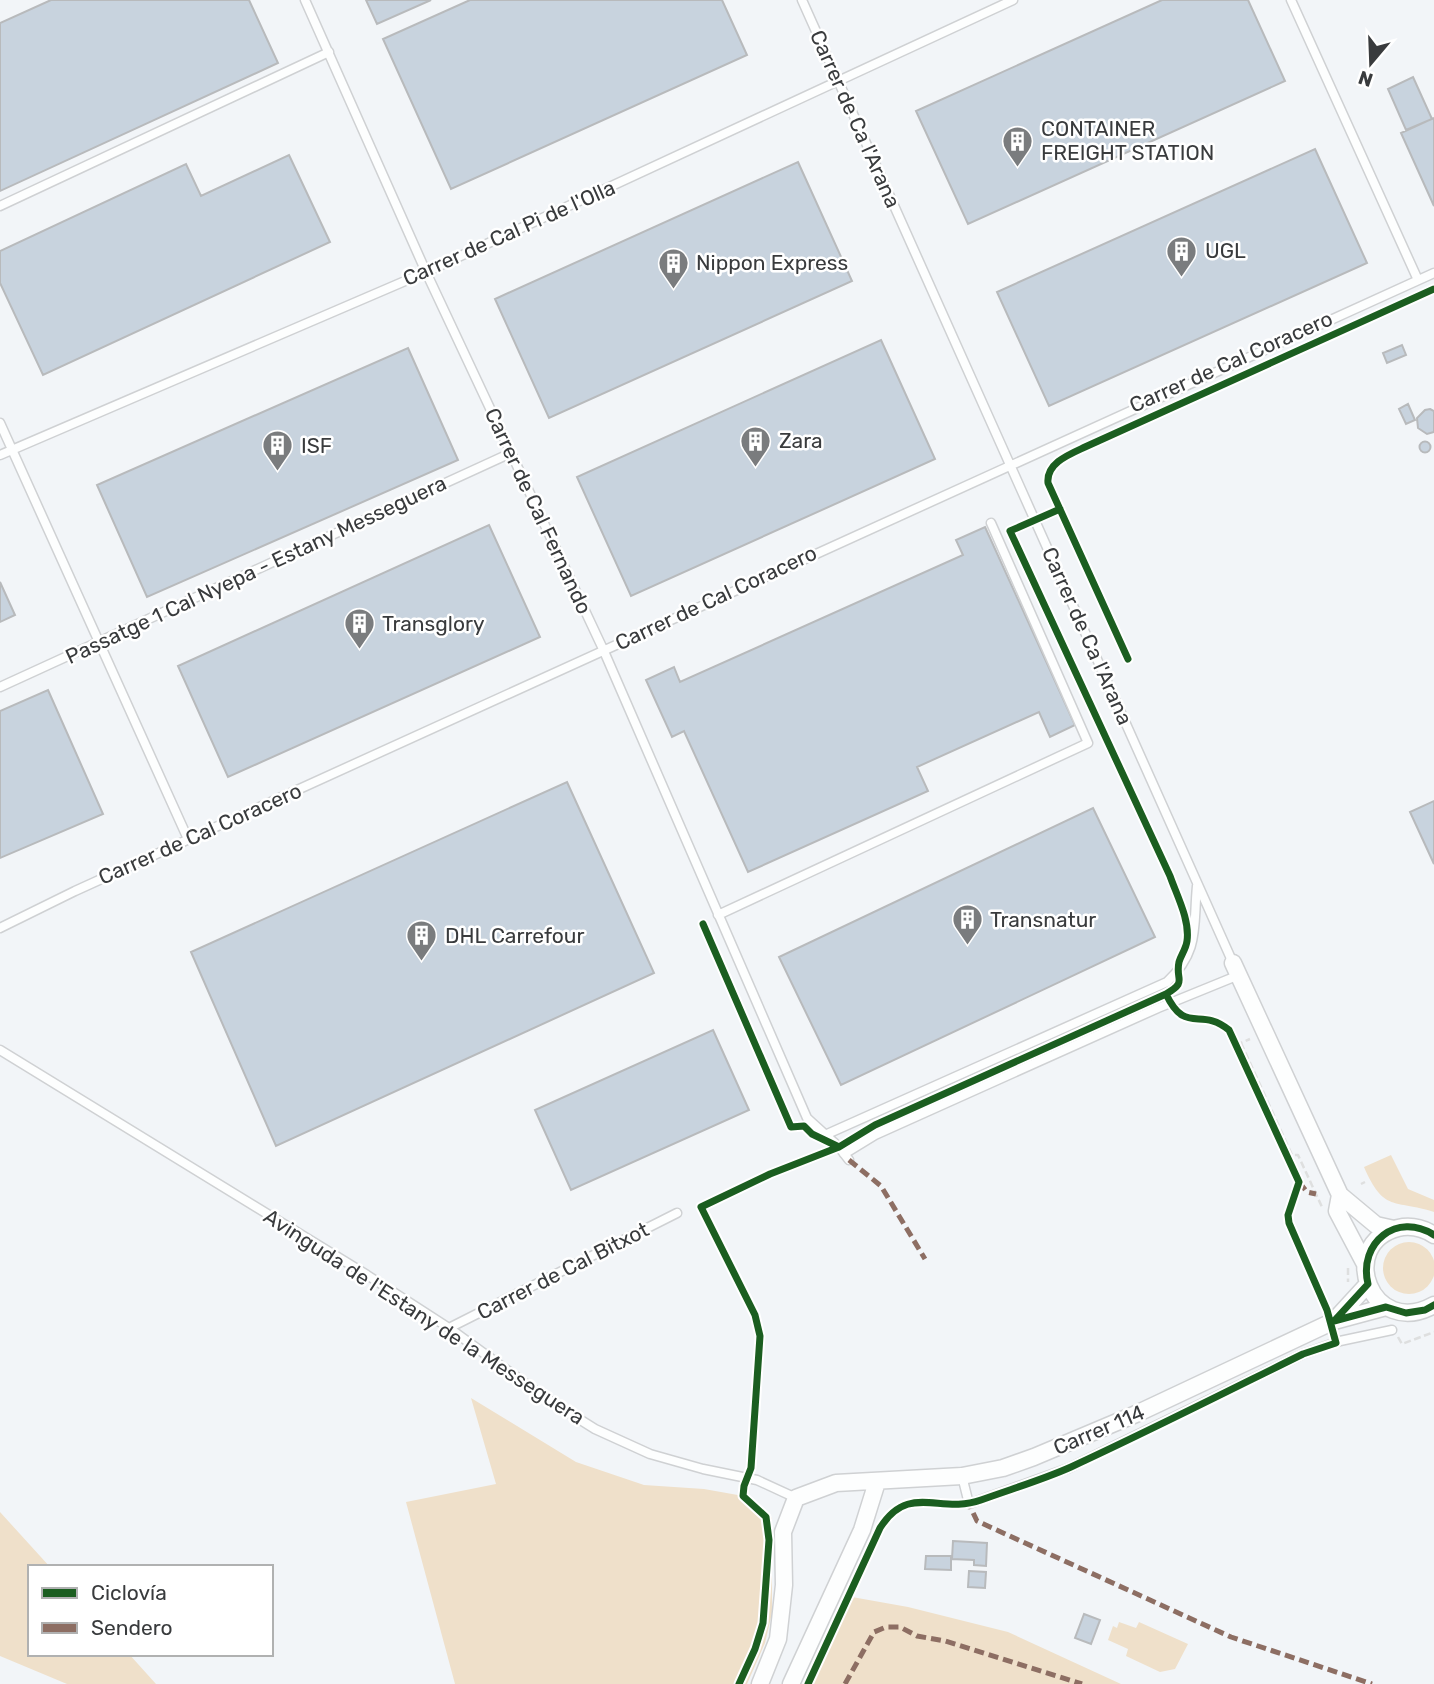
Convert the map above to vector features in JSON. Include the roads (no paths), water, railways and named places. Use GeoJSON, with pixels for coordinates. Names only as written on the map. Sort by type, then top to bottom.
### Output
{"type":"FeatureCollection","features":[{"type":"Feature","properties":{"kind":"street","name":"Carrer de Ca l'Arana"},"geometry":{"type":"LineString","coordinates":[[1236,969],[1340,1195],[1376,1225],[1394,1229],[1412,1227],[1434,1235]]}},
{"type":"Feature","properties":{"kind":"street","name":"Carrer de Ca l'Arana"},"geometry":{"type":"LineString","coordinates":[[1340,1195],[1337,1211],[1365,1264],[1368,1284]]}},
{"type":"Feature","properties":{"kind":"street"},"geometry":{"type":"LineString","coordinates":[[1365,1264],[1372,1247],[1385,1233],[1394,1229]]}},
{"type":"Feature","properties":{"kind":"street"},"geometry":{"type":"LineString","coordinates":[[1334,1321],[1368,1284],[1372,1293],[1386,1307],[1406,1313],[1434,1305]]}},
{"type":"Feature","properties":{"kind":"street","name":"Carrer 114"},"geometry":{"type":"LineString","coordinates":[[796,1498],[836,1483],[962,1476],[1003,1468],[1136,1414],[1334,1321],[1386,1307]]}},
{"type":"Feature","properties":{"kind":"street"},"geometry":{"type":"LineString","coordinates":[[791,1684],[862,1530],[877,1482]]}},
{"type":"Feature","properties":{"kind":"street"},"geometry":{"type":"LineString","coordinates":[[760,1684],[778,1639],[784,1585],[783,1532],[796,1498]]}},
{"type":"Feature","properties":{"kind":"lane","name":"Carrer de Cal Fernando"},"geometry":{"type":"LineString","coordinates":[[305,0],[426,272],[603,649],[807,1118],[846,1157],[875,1136],[1236,969]]}},
{"type":"Feature","properties":{"kind":"lane","name":"Carrer de Ca l'Arana"},"geometry":{"type":"LineString","coordinates":[[802,0],[1236,969]]}},
{"type":"Feature","properties":{"kind":"lane","name":"Carrer de Cal Pi de l'Olla"},"geometry":{"type":"LineString","coordinates":[[0,455],[426,272],[1013,0]]}},
{"type":"Feature","properties":{"kind":"lane"},"geometry":{"type":"LineString","coordinates":[[1291,0],[1418,280]]}},
{"type":"Feature","properties":{"kind":"lane"},"geometry":{"type":"LineString","coordinates":[[0,206],[329,52]]}},
{"type":"Feature","properties":{"kind":"lane","name":"Carrer de Cal Coracero"},"geometry":{"type":"LineString","coordinates":[[0,928],[188,839],[512,694],[603,649],[1434,273]]}},
{"type":"Feature","properties":{"kind":"lane"},"geometry":{"type":"LineString","coordinates":[[0,423],[188,839]]}},
{"type":"Feature","properties":{"kind":"lane","name":"Passatge 1 Cal Nyepa - Estany Messeguera"},"geometry":{"type":"LineString","coordinates":[[0,687],[511,453]]}},
{"type":"Feature","properties":{"kind":"lane"},"geometry":{"type":"LineString","coordinates":[[718,915],[1088,743],[992,523]]}},
{"type":"Feature","properties":{"kind":"lane"},"geometry":{"type":"LineString","coordinates":[[825,1135],[1167,982],[1180,971],[1189,956],[1193,943],[1198,883]]}},
{"type":"Feature","properties":{"kind":"lane","name":"Avinguda de l'Estany de la Messeguera"},"geometry":{"type":"LineString","coordinates":[[0,1050],[367,1275],[595,1429],[650,1454],[757,1480],[796,1498]]}},
{"type":"Feature","properties":{"kind":"lane","name":"Carrer de Cal Bitxot"},"geometry":{"type":"LineString","coordinates":[[449,1328],[677,1213]]}},
{"type":"Feature","properties":{"kind":"lane"},"geometry":{"type":"LineString","coordinates":[[962,1476],[969,1504],[1069,1468],[1303,1354],[1340,1341],[1392,1330]]}},
{"type":"Feature","properties":{"kind":"place","name":"CONTAINER FREIGHT STATION"},"geometry":{"type":"Point","coordinates":[1018,168]}},
{"type":"Feature","properties":{"kind":"place","name":"UGL"},"geometry":{"type":"Point","coordinates":[1182,278]}},
{"type":"Feature","properties":{"kind":"place","name":"Nippon Express"},"geometry":{"type":"Point","coordinates":[673,290]}},
{"type":"Feature","properties":{"kind":"place","name":"Zara"},"geometry":{"type":"Point","coordinates":[756,468]}},
{"type":"Feature","properties":{"kind":"place","name":"ISF"},"geometry":{"type":"Point","coordinates":[278,473]}},
{"type":"Feature","properties":{"kind":"place","name":"Transglory"},"geometry":{"type":"Point","coordinates":[359,651]}},
{"type":"Feature","properties":{"kind":"place","name":"Transnatur"},"geometry":{"type":"Point","coordinates":[967,947]}},
{"type":"Feature","properties":{"kind":"place","name":"DHL Carrefour"},"geometry":{"type":"Point","coordinates":[422,963]}}]}
